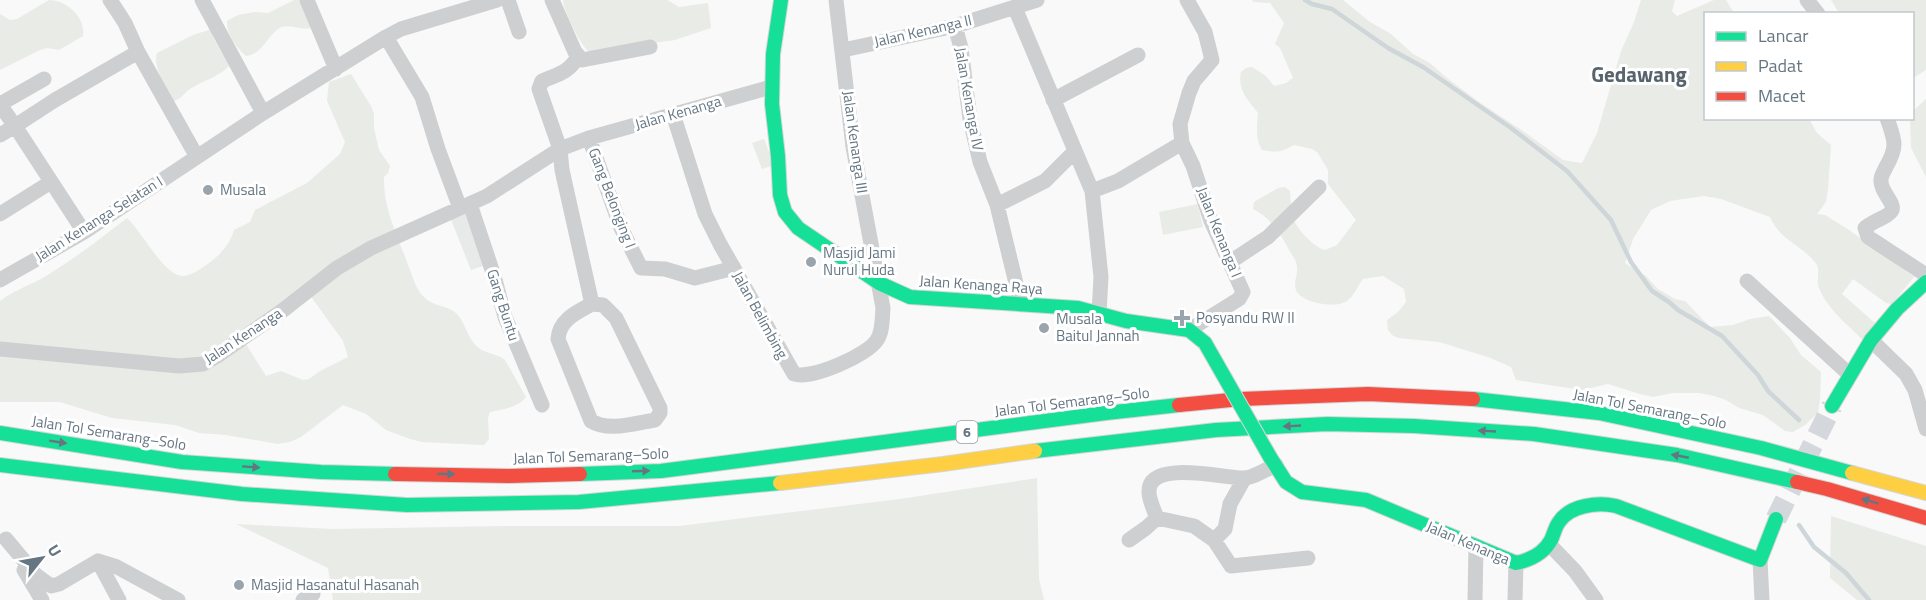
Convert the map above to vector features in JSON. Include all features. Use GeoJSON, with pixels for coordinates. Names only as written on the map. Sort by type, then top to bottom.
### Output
{"type":"FeatureCollection","features":[{"type":"Feature","properties":{"kind":"main road","name":"Jalan Kenanga Raya"},"geometry":{"type":"LineString","coordinates":[[781,0],[776,27],[771,87],[778,159],[778,191],[790,222],[879,283],[910,297],[1078,308],[1126,321],[1189,330]]}},
{"type":"Feature","properties":{"kind":"main road"},"geometry":{"type":"LineString","coordinates":[[1832,406],[1871,340],[1926,282]]}},
{"type":"Feature","properties":{"kind":"main road"},"geometry":{"type":"LineString","coordinates":[[1189,330],[1204,343],[1273,461]]}},
{"type":"Feature","properties":{"kind":"main road","name":"Jalan Tol Semarang–Solo"},"geometry":{"type":"LineString","coordinates":[[0,433],[182,462],[321,472],[509,476],[661,471],[1117,412],[1242,399],[1368,394],[1481,399],[1599,413],[1761,448],[1926,493]]}},
{"type":"Feature","properties":{"kind":"main road","name":"6"},"geometry":{"type":"LineString","coordinates":[[0,465],[242,494],[407,505],[579,502],[770,484],[1204,431],[1327,424],[1414,426],[1534,434],[1677,455],[1827,489],[1926,518]]}},
{"type":"Feature","properties":{"kind":"main road","name":"Jalan Kenanga"},"geometry":{"type":"LineString","coordinates":[[1273,461],[1286,482],[1302,492],[1344,495],[1366,500],[1516,563],[1528,561],[1549,544],[1563,516],[1576,509],[1607,504],[1760,560]]}},
{"type":"Feature","properties":{"kind":"main road"},"geometry":{"type":"LineString","coordinates":[[1760,560],[1776,519]]}},
{"type":"Feature","properties":{"kind":"street"},"geometry":{"type":"LineString","coordinates":[[111,0],[197,157]]}},
{"type":"Feature","properties":{"kind":"street"},"geometry":{"type":"LineString","coordinates":[[202,0],[263,113]]}},
{"type":"Feature","properties":{"kind":"street"},"geometry":{"type":"LineString","coordinates":[[307,0],[336,69]]}},
{"type":"Feature","properties":{"kind":"street","name":"Jalan Kenanga Selatan I"},"geometry":{"type":"LineString","coordinates":[[0,280],[84,232],[263,113],[386,37],[450,7],[497,0]]}},
{"type":"Feature","properties":{"kind":"street"},"geometry":{"type":"LineString","coordinates":[[508,0],[519,32]]}},
{"type":"Feature","properties":{"kind":"street"},"geometry":{"type":"LineString","coordinates":[[552,0],[578,57],[582,60],[650,47]]}},
{"type":"Feature","properties":{"kind":"street","name":"Jalan Kenanga III"},"geometry":{"type":"LineString","coordinates":[[836,0],[854,147],[879,283]]}},
{"type":"Feature","properties":{"kind":"street","name":"Jalan Kenanga II"},"geometry":{"type":"LineString","coordinates":[[843,50],[955,26],[1013,5],[1037,0]]}},
{"type":"Feature","properties":{"kind":"street","name":"Jalan Kenanga I"},"geometry":{"type":"LineString","coordinates":[[1187,0],[1205,32],[1212,60],[1194,81],[1189,93],[1180,124],[1182,143],[1193,166],[1211,221],[1243,292],[1242,296],[1189,330]]}},
{"type":"Feature","properties":{"kind":"street"},"geometry":{"type":"LineString","coordinates":[[1807,0],[1816,12]]}},
{"type":"Feature","properties":{"kind":"street"},"geometry":{"type":"LineString","coordinates":[[1013,5],[1092,191],[1101,277],[1099,313]]}},
{"type":"Feature","properties":{"kind":"street","name":"Jalan Kenanga IV"},"geometry":{"type":"LineString","coordinates":[[955,26],[961,48],[970,119],[980,162],[997,205],[1021,304]]}},
{"type":"Feature","properties":{"kind":"street"},"geometry":{"type":"LineString","coordinates":[[386,37],[422,97],[438,149],[465,206]]}},
{"type":"Feature","properties":{"kind":"street"},"geometry":{"type":"LineString","coordinates":[[0,135],[138,52]]}},
{"type":"Feature","properties":{"kind":"street"},"geometry":{"type":"LineString","coordinates":[[1053,100],[1138,55]]}},
{"type":"Feature","properties":{"kind":"street"},"geometry":{"type":"LineString","coordinates":[[578,57],[572,67],[542,81],[539,89],[560,149],[562,170],[591,304]]}},
{"type":"Feature","properties":{"kind":"street"},"geometry":{"type":"LineString","coordinates":[[44,79],[2,103],[1,106],[84,232]]}},
{"type":"Feature","properties":{"kind":"street","name":"Jalan Kenanga"},"geometry":{"type":"LineString","coordinates":[[0,349],[179,366],[203,364],[282,312],[337,268],[371,248],[487,196],[560,149],[589,138],[771,87]]}},
{"type":"Feature","properties":{"kind":"street","name":"Jalan Belimbing"},"geometry":{"type":"LineString","coordinates":[[673,114],[705,214],[786,364],[794,374],[803,376],[829,369],[871,347],[876,342],[880,334],[883,308],[879,283]]}},
{"type":"Feature","properties":{"kind":"street"},"geometry":{"type":"LineString","coordinates":[[1888,120],[1895,147],[1894,154],[1880,178],[1881,189],[1893,209],[1891,213],[1869,224],[1865,232],[1868,237],[1926,275]]}},
{"type":"Feature","properties":{"kind":"street","name":"Gang Belonging I"},"geometry":{"type":"LineString","coordinates":[[589,138],[621,228],[641,268],[665,269],[695,278],[734,268]]}},
{"type":"Feature","properties":{"kind":"street"},"geometry":{"type":"LineString","coordinates":[[1092,191],[1118,181],[1182,143]]}},
{"type":"Feature","properties":{"kind":"street"},"geometry":{"type":"LineString","coordinates":[[997,205],[1046,181],[1075,152]]}},
{"type":"Feature","properties":{"kind":"street"},"geometry":{"type":"LineString","coordinates":[[0,214],[51,182]]}},
{"type":"Feature","properties":{"kind":"street"},"geometry":{"type":"LineString","coordinates":[[1230,262],[1268,237],[1319,187]]}},
{"type":"Feature","properties":{"kind":"street","name":"Gang Buntu"},"geometry":{"type":"LineString","coordinates":[[465,206],[508,324],[542,405]]}},
{"type":"Feature","properties":{"kind":"street"},"geometry":{"type":"LineString","coordinates":[[1748,281],[1850,375]]}},
{"type":"Feature","properties":{"kind":"street"},"geometry":{"type":"LineString","coordinates":[[591,304],[603,305],[616,318],[660,408],[660,413],[655,420],[610,426],[602,426],[591,421],[558,339],[558,333],[571,315],[591,304]]}},
{"type":"Feature","properties":{"kind":"street"},"geometry":{"type":"LineString","coordinates":[[1871,340],[1906,374],[1915,390],[1926,429]]}},
{"type":"Feature","properties":{"kind":"street"},"geometry":{"type":"LineString","coordinates":[[1214,540],[1225,529],[1230,504],[1244,479],[1273,461]]}},
{"type":"Feature","properties":{"kind":"street"},"geometry":{"type":"LineString","coordinates":[[1157,518],[1149,491],[1151,484],[1161,475],[1195,471],[1244,479]]}},
{"type":"Feature","properties":{"kind":"street"},"geometry":{"type":"LineString","coordinates":[[1129,540],[1157,518]]}},
{"type":"Feature","properties":{"kind":"street"},"geometry":{"type":"LineString","coordinates":[[1157,518],[1194,526],[1214,540],[1231,566],[1308,558]]}},
{"type":"Feature","properties":{"kind":"street"},"geometry":{"type":"LineString","coordinates":[[3,533],[36,575],[51,586],[59,584],[98,561],[117,567],[178,600]]}},
{"type":"Feature","properties":{"kind":"street"},"geometry":{"type":"LineString","coordinates":[[3,533],[42,600]]}},
{"type":"Feature","properties":{"kind":"street"},"geometry":{"type":"LineString","coordinates":[[1549,544],[1575,571],[1596,600]]}},
{"type":"Feature","properties":{"kind":"street"},"geometry":{"type":"LineString","coordinates":[[1475,600],[1476,546]]}},
{"type":"Feature","properties":{"kind":"street"},"geometry":{"type":"LineString","coordinates":[[1760,560],[1762,600]]}},
{"type":"Feature","properties":{"kind":"street"},"geometry":{"type":"LineString","coordinates":[[98,561],[119,600]]}},
{"type":"Feature","properties":{"kind":"street"},"geometry":{"type":"LineString","coordinates":[[1515,600],[1516,563]]}},
{"type":"Feature","properties":{"kind":"shaded area"},"geometry":{"type":"Polygon","coordinates":[[[49,0],[68,6],[78,16],[83,36],[59,50],[47,48],[40,50],[0,70],[0,14],[10,20],[17,19],[49,0]]]}},
{"type":"Feature","properties":{"kind":"shaded area"},"geometry":{"type":"Polygon","coordinates":[[[294,0],[299,0],[311,22],[311,28],[282,27],[274,32],[256,52],[246,56],[230,36],[227,21],[238,15],[255,12],[268,13],[294,0]]]}},
{"type":"Feature","properties":{"kind":"shaded area"},"geometry":{"type":"Polygon","coordinates":[[[563,0],[667,0],[679,7],[708,3],[711,28],[675,40],[589,52],[573,28],[563,0]]]}},
{"type":"Feature","properties":{"kind":"shaded area"},"geometry":{"type":"Polygon","coordinates":[[[1252,0],[1343,0],[1479,102],[1563,160],[1582,163],[1597,133],[1621,51],[1641,0],[1675,0],[1672,11],[1677,16],[1714,0],[1726,0],[1733,12],[1704,12],[1704,120],[1810,120],[1817,133],[1831,145],[1826,202],[1817,214],[1825,215],[1849,230],[1914,277],[1892,304],[1886,303],[1853,279],[1842,294],[1875,323],[1864,341],[1839,317],[1823,296],[1818,285],[1818,269],[1815,262],[1779,231],[1770,217],[1721,199],[1704,196],[1670,201],[1651,210],[1633,239],[1625,263],[1646,276],[1658,289],[1675,299],[1685,301],[1710,327],[1733,325],[1769,316],[1790,338],[1801,355],[1821,372],[1818,413],[1793,432],[1785,431],[1763,415],[1739,408],[1714,396],[1699,393],[1673,393],[1653,397],[1608,384],[1582,390],[1516,380],[1511,367],[1488,357],[1439,342],[1398,338],[1388,330],[1387,320],[1406,302],[1404,289],[1383,276],[1363,279],[1352,296],[1342,303],[1319,303],[1299,295],[1295,287],[1297,265],[1294,258],[1274,226],[1253,209],[1254,202],[1278,188],[1285,187],[1290,191],[1292,216],[1297,226],[1310,241],[1325,250],[1337,245],[1356,220],[1328,184],[1328,170],[1317,152],[1294,145],[1279,151],[1262,150],[1260,146],[1257,132],[1258,113],[1242,89],[1241,72],[1252,67],[1266,76],[1274,86],[1286,83],[1293,78],[1280,48],[1275,44],[1284,23],[1270,3],[1253,2],[1252,0]]]}},
{"type":"Feature","properties":{"kind":"shaded area"},"geometry":{"type":"Polygon","coordinates":[[[1831,0],[1926,0],[1926,70],[1914,77],[1914,12],[1838,12],[1831,0]]]}},
{"type":"Feature","properties":{"kind":"shaded area"},"geometry":{"type":"Polygon","coordinates":[[[212,29],[213,37],[229,66],[174,101],[158,71],[157,53],[193,35],[212,29]]]}},
{"type":"Feature","properties":{"kind":"shaded area"},"geometry":{"type":"Polygon","coordinates":[[[351,74],[371,106],[379,150],[390,166],[384,177],[389,213],[419,292],[429,301],[457,314],[476,346],[505,360],[526,397],[514,406],[490,412],[489,439],[484,445],[422,442],[410,439],[386,430],[366,414],[343,405],[301,437],[278,444],[199,433],[175,425],[112,418],[60,402],[0,402],[0,301],[56,269],[127,218],[161,262],[177,275],[184,276],[205,266],[223,250],[234,230],[250,222],[255,210],[307,183],[340,154],[345,142],[327,101],[329,82],[351,74]],[[304,287],[239,333],[266,376],[281,371],[303,380],[309,379],[348,357],[343,341],[304,287]]]}},
{"type":"Feature","properties":{"kind":"shaded area"},"geometry":{"type":"Polygon","coordinates":[[[1926,99],[1926,177],[1911,148],[1910,120],[1914,120],[1914,110],[1926,99]]]}},
{"type":"Feature","properties":{"kind":"shaded area"},"geometry":{"type":"Polygon","coordinates":[[[764,139],[774,165],[762,169],[752,143],[764,139]]]}},
{"type":"Feature","properties":{"kind":"shaded area"},"geometry":{"type":"Polygon","coordinates":[[[1198,204],[1203,227],[1163,235],[1159,212],[1198,204]]]}},
{"type":"Feature","properties":{"kind":"shaded area"},"geometry":{"type":"Polygon","coordinates":[[[468,210],[489,264],[471,270],[450,217],[468,210]]]}},
{"type":"Feature","properties":{"kind":"shaded area"},"geometry":{"type":"Polygon","coordinates":[[[1037,478],[1039,579],[1044,600],[333,600],[328,568],[236,524],[333,529],[679,526],[900,499],[1037,478]]]}},
{"type":"Feature","properties":{"kind":"shaded area"},"geometry":{"type":"Polygon","coordinates":[[[1831,516],[1926,546],[1926,600],[1857,600],[1830,578],[1831,516]]]}},
{"type":"Feature","properties":{"kind":"waterway"},"geometry":{"type":"LineString","coordinates":[[1305,0],[1332,9],[1388,48],[1423,67],[1511,128],[1567,171],[1611,220],[1631,262],[1652,291],[1678,310],[1722,336],[1758,375],[1768,391],[1799,420]]}},
{"type":"Feature","properties":{"kind":"waterway"},"geometry":{"type":"LineString","coordinates":[[1799,525],[1814,547],[1846,573],[1869,600]]}},
{"type":"Feature","properties":{"kind":"tunnel"},"geometry":{"type":"LineString","coordinates":[[1776,519],[1832,406]]}},
{"type":"Feature","properties":{"kind":"traffic: fast"},"geometry":{"type":"LineString","coordinates":[[781,0],[773,54],[772,104],[780,195],[785,212],[798,228],[879,283],[910,297],[1078,308],[1126,321],[1189,330],[1205,343]]}},
{"type":"Feature","properties":{"kind":"traffic: fast"},"geometry":{"type":"LineString","coordinates":[[1832,406],[1871,340],[1897,309],[1926,282]]}},
{"type":"Feature","properties":{"kind":"traffic: fast"},"geometry":{"type":"LineString","coordinates":[[1205,343],[1270,457]]}},
{"type":"Feature","properties":{"kind":"traffic: fast"},"geometry":{"type":"LineString","coordinates":[[1473,399],[1599,413],[1761,448],[1852,473]]}},
{"type":"Feature","properties":{"kind":"traffic: fast"},"geometry":{"type":"LineString","coordinates":[[580,474],[661,471],[1179,405]]}},
{"type":"Feature","properties":{"kind":"traffic: fast"},"geometry":{"type":"LineString","coordinates":[[1035,451],[1216,430],[1327,424],[1414,426],[1534,434],[1677,455],[1797,482]]}},
{"type":"Feature","properties":{"kind":"traffic: fast"},"geometry":{"type":"LineString","coordinates":[[0,433],[182,462],[321,472],[395,474]]}},
{"type":"Feature","properties":{"kind":"traffic: fast"},"geometry":{"type":"LineString","coordinates":[[1270,457],[1286,482],[1302,492],[1366,500],[1516,563],[1541,552],[1548,545],[1564,516],[1585,506],[1601,504],[1616,506],[1760,560],[1776,519]]}},
{"type":"Feature","properties":{"kind":"traffic: fast"},"geometry":{"type":"LineString","coordinates":[[0,465],[242,494],[407,505],[579,502],[780,483]]}},
{"type":"Feature","properties":{"kind":"traffic: slow"},"geometry":{"type":"LineString","coordinates":[[780,483],[1035,451]]}},
{"type":"Feature","properties":{"kind":"traffic: slow"},"geometry":{"type":"LineString","coordinates":[[1852,473],[1926,493]]}},
{"type":"Feature","properties":{"kind":"traffic: jam"},"geometry":{"type":"LineString","coordinates":[[1179,405],[1241,399],[1368,394],[1473,399]]}},
{"type":"Feature","properties":{"kind":"traffic: jam"},"geometry":{"type":"LineString","coordinates":[[395,474],[509,476],[580,474]]}},
{"type":"Feature","properties":{"kind":"traffic: jam"},"geometry":{"type":"LineString","coordinates":[[1797,482],[1926,518]]}},
{"type":"Feature","properties":{"kind":"place","name":"Musala"},"geometry":{"type":"Point","coordinates":[208,190]}},
{"type":"Feature","properties":{"kind":"place","name":"Masjid Jami Nurul Huda"},"geometry":{"type":"Point","coordinates":[811,262]}},
{"type":"Feature","properties":{"kind":"place","name":"Posyandu RW II"},"geometry":{"type":"Point","coordinates":[1182,318]}},
{"type":"Feature","properties":{"kind":"place","name":"Musala Baitul Jannah"},"geometry":{"type":"Point","coordinates":[1044,328]}},
{"type":"Feature","properties":{"kind":"place","name":"Masjid Hasanatul Hasanah"},"geometry":{"type":"Point","coordinates":[239,585]}},
{"type":"Feature","properties":{"kind":"district","name":"Gedawang"},"geometry":{"type":"Point","coordinates":[1639,75]}}]}
